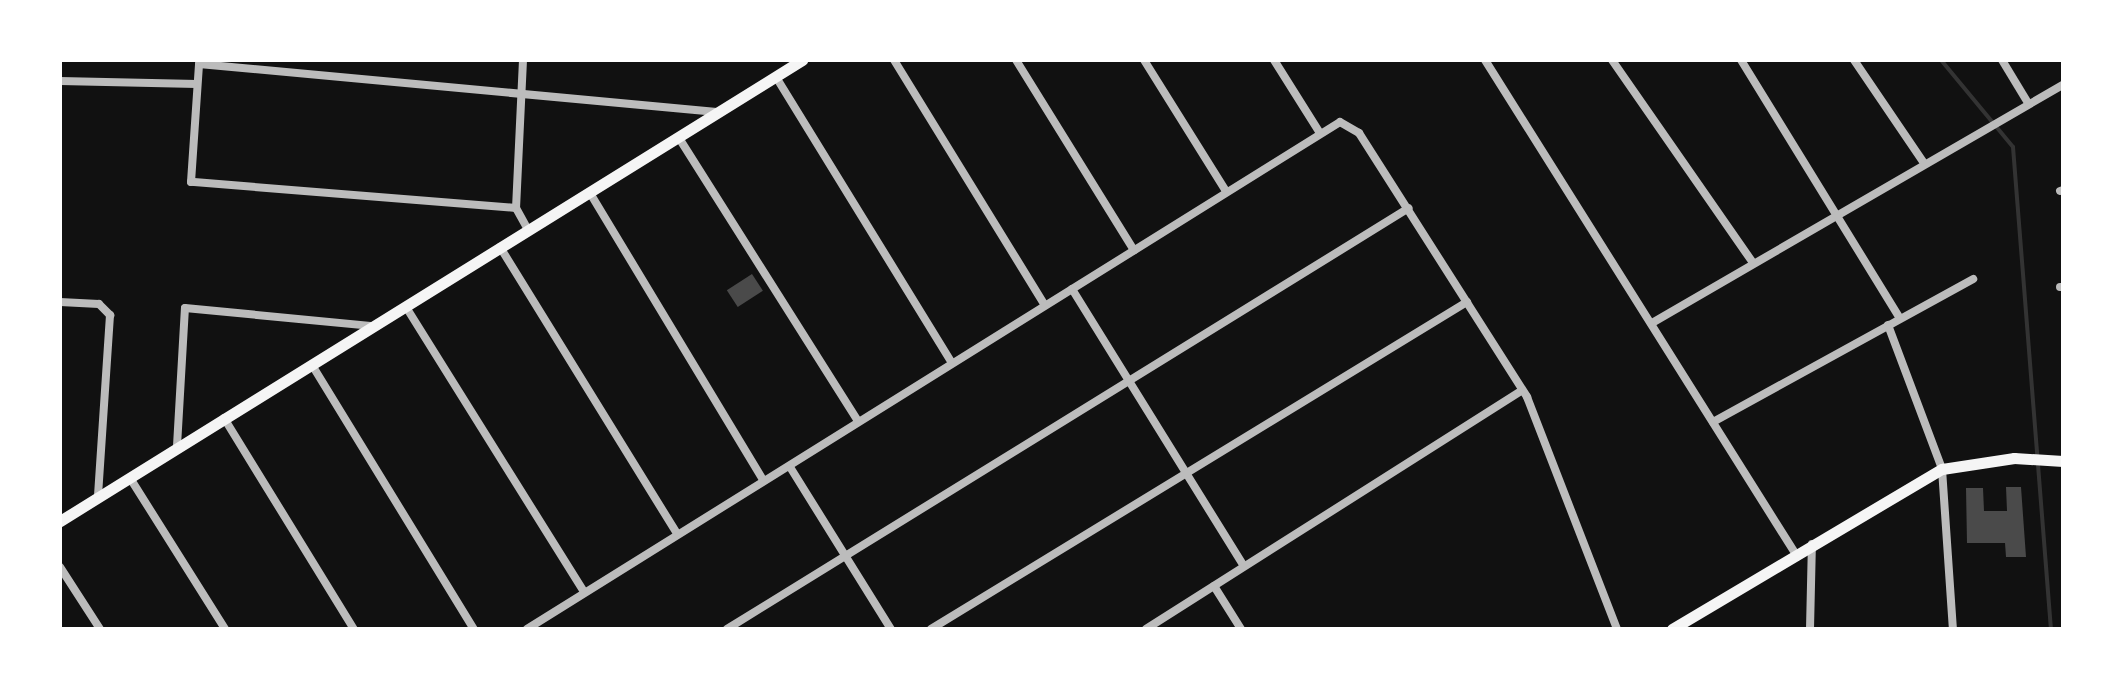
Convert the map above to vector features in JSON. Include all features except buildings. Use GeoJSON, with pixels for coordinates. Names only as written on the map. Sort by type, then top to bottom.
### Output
{"type":"FeatureCollection","features":[{"type":"Feature","properties":{"kind":"main road"},"geometry":{"type":"LineString","coordinates":[[60,521],[802,60]]}},
{"type":"Feature","properties":{"kind":"main road"},"geometry":{"type":"LineString","coordinates":[[1672,629],[1795,553],[1942,469],[2014,458],[2058,460]]}},
{"type":"Feature","properties":{"kind":"street"},"geometry":{"type":"LineString","coordinates":[[523,60],[516,208],[528,230]]}},
{"type":"Feature","properties":{"kind":"street"},"geometry":{"type":"LineString","coordinates":[[894,60],[1045,305]]}},
{"type":"Feature","properties":{"kind":"street"},"geometry":{"type":"LineString","coordinates":[[1016,60],[1134,250]]}},
{"type":"Feature","properties":{"kind":"street"},"geometry":{"type":"LineString","coordinates":[[1144,60],[1226,191]]}},
{"type":"Feature","properties":{"kind":"street"},"geometry":{"type":"LineString","coordinates":[[1274,60],[1320,133]]}},
{"type":"Feature","properties":{"kind":"street"},"geometry":{"type":"LineString","coordinates":[[1485,60],[1795,553]]}},
{"type":"Feature","properties":{"kind":"street"},"geometry":{"type":"LineString","coordinates":[[1612,60],[1753,263]]}},
{"type":"Feature","properties":{"kind":"street"},"geometry":{"type":"LineString","coordinates":[[1741,60],[1900,318]]}},
{"type":"Feature","properties":{"kind":"street"},"geometry":{"type":"LineString","coordinates":[[1854,60],[1924,163]]}},
{"type":"Feature","properties":{"kind":"street"},"geometry":{"type":"LineString","coordinates":[[2002,60],[2028,103]]}},
{"type":"Feature","properties":{"kind":"street"},"geometry":{"type":"LineString","coordinates":[[516,208],[191,182],[199,64],[717,113]]}},
{"type":"Feature","properties":{"kind":"street"},"geometry":{"type":"LineString","coordinates":[[776,77],[951,361]]}},
{"type":"Feature","properties":{"kind":"street"},"geometry":{"type":"LineString","coordinates":[[60,81],[197,84]]}},
{"type":"Feature","properties":{"kind":"street"},"geometry":{"type":"LineString","coordinates":[[1652,323],[1835,213],[2063,85]]}},
{"type":"Feature","properties":{"kind":"street"},"geometry":{"type":"LineString","coordinates":[[527,629],[790,467],[951,361],[1340,122],[1359,133],[1409,208],[1520,392],[1617,629]]}},
{"type":"Feature","properties":{"kind":"street"},"geometry":{"type":"LineString","coordinates":[[679,138],[858,421]]}},
{"type":"Feature","properties":{"kind":"street"},"geometry":{"type":"LineString","coordinates":[[590,193],[764,481]]}},
{"type":"Feature","properties":{"kind":"street"},"geometry":{"type":"LineString","coordinates":[[727,629],[1126,377],[1409,208]]}},
{"type":"Feature","properties":{"kind":"street"},"geometry":{"type":"LineString","coordinates":[[500,247],[677,534]]}},
{"type":"Feature","properties":{"kind":"street"},"geometry":{"type":"LineString","coordinates":[[1713,422],[1973,279]]}},
{"type":"Feature","properties":{"kind":"street"},"geometry":{"type":"LineString","coordinates":[[1072,289],[1243,565]]}},
{"type":"Feature","properties":{"kind":"street"},"geometry":{"type":"LineString","coordinates":[[60,302],[99,304],[110,315],[98,498]]}},
{"type":"Feature","properties":{"kind":"street"},"geometry":{"type":"LineString","coordinates":[[931,629],[1467,302]]}},
{"type":"Feature","properties":{"kind":"street"},"geometry":{"type":"LineString","coordinates":[[406,307],[584,592]]}},
{"type":"Feature","properties":{"kind":"street"},"geometry":{"type":"LineString","coordinates":[[177,446],[185,308],[373,326]]}},
{"type":"Feature","properties":{"kind":"street"},"geometry":{"type":"LineString","coordinates":[[1888,325],[1942,469],[1953,629]]}},
{"type":"Feature","properties":{"kind":"street"},"geometry":{"type":"LineString","coordinates":[[312,365],[474,629]]}},
{"type":"Feature","properties":{"kind":"street"},"geometry":{"type":"LineString","coordinates":[[1146,629],[1520,392]]}},
{"type":"Feature","properties":{"kind":"street"},"geometry":{"type":"LineString","coordinates":[[224,418],[354,629]]}},
{"type":"Feature","properties":{"kind":"street"},"geometry":{"type":"LineString","coordinates":[[790,467],[891,629]]}},
{"type":"Feature","properties":{"kind":"street"},"geometry":{"type":"LineString","coordinates":[[130,478],[225,629]]}},
{"type":"Feature","properties":{"kind":"street"},"geometry":{"type":"LineString","coordinates":[[1810,629],[1812,543]]}},
{"type":"Feature","properties":{"kind":"street"},"geometry":{"type":"LineString","coordinates":[[60,567],[100,629]]}},
{"type":"Feature","properties":{"kind":"street"},"geometry":{"type":"LineString","coordinates":[[1214,586],[1241,629]]}},
{"type":"Feature","properties":{"kind":"waterway"},"geometry":{"type":"LineString","coordinates":[[1941,60],[2013,147],[2051,629]]}}]}
